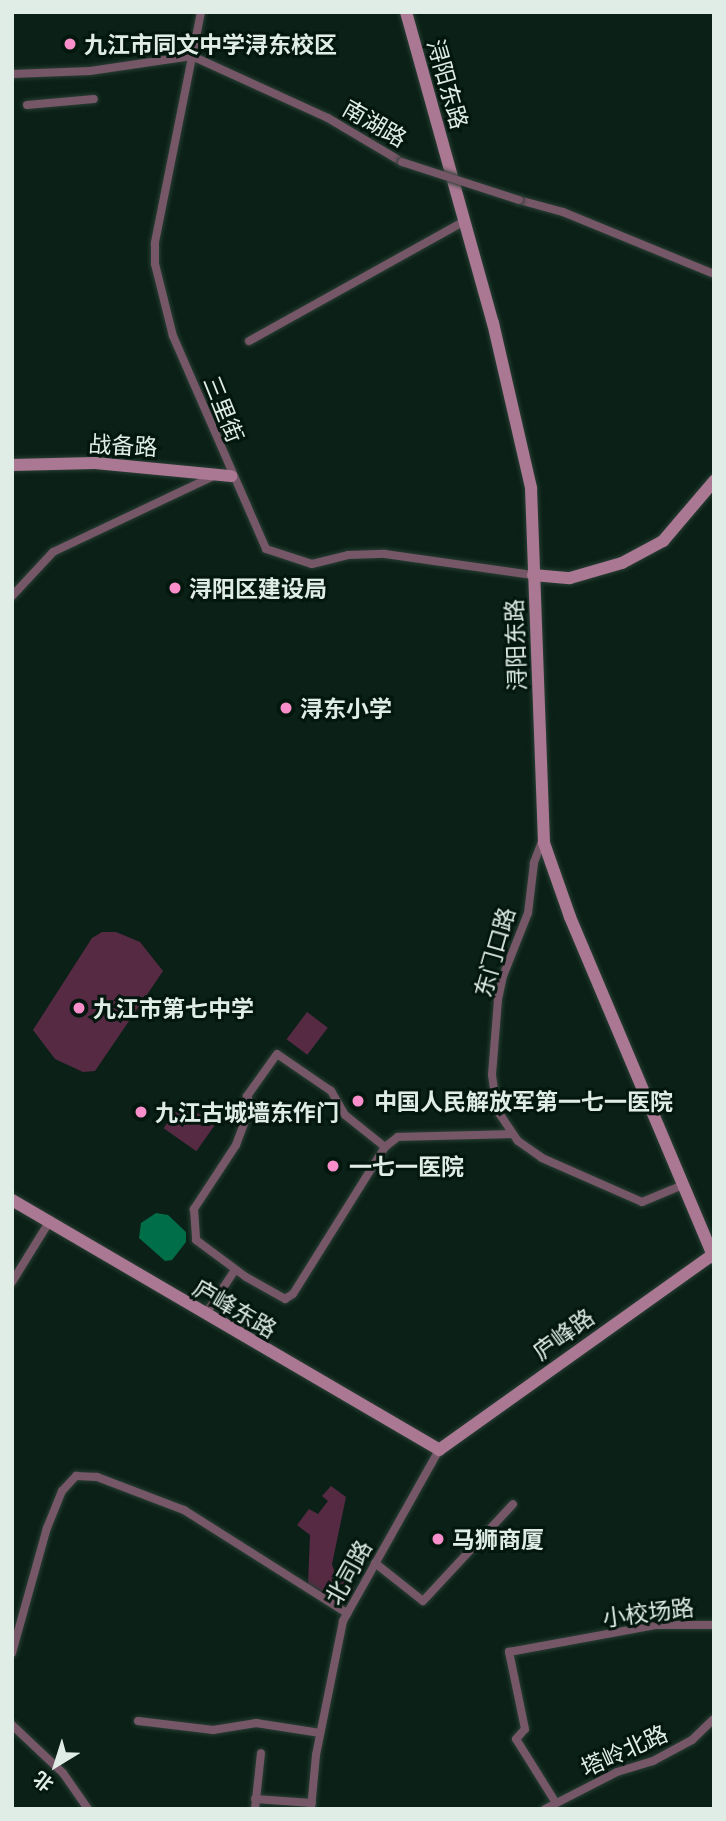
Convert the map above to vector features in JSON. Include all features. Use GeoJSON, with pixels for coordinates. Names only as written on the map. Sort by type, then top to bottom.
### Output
{"type":"FeatureCollection","features":[{"type":"Feature","properties":{"kind":"main road","name":"浔阳东路"},"geometry":{"type":"LineString","coordinates":[[406,12],[465,221],[531,488],[544,837],[570,917],[713,1256]]}},
{"type":"Feature","properties":{"kind":"main road","name":"战备路"},"geometry":{"type":"LineString","coordinates":[[12,465],[95,463],[231,476]]}},
{"type":"Feature","properties":{"kind":"main road"},"geometry":{"type":"LineString","coordinates":[[533,575],[570,578],[622,564],[663,541],[714,481]]}},
{"type":"Feature","properties":{"kind":"main road","name":"庐峰东路"},"geometry":{"type":"LineString","coordinates":[[12,1200],[439,1450]]}},
{"type":"Feature","properties":{"kind":"main road","name":"庐峰路"},"geometry":{"type":"LineString","coordinates":[[439,1450],[713,1256]]}},
{"type":"Feature","properties":{"kind":"street","name":"三里街"},"geometry":{"type":"LineString","coordinates":[[201,12],[155,243],[155,264],[173,336],[231,476],[266,550],[285,558],[312,564],[348,555],[385,554],[533,575]]}},
{"type":"Feature","properties":{"kind":"street"},"geometry":{"type":"LineString","coordinates":[[12,74],[90,71],[192,56]]}},
{"type":"Feature","properties":{"kind":"street","name":"南湖路"},"geometry":{"type":"LineString","coordinates":[[192,56],[328,118],[402,162],[563,212],[714,274]]}},
{"type":"Feature","properties":{"kind":"street"},"geometry":{"type":"LineString","coordinates":[[27,105],[93,99]]}},
{"type":"Feature","properties":{"kind":"street"},"geometry":{"type":"LineString","coordinates":[[249,341],[465,221]]}},
{"type":"Feature","properties":{"kind":"street"},"geometry":{"type":"LineString","coordinates":[[12,596],[53,552],[216,474]]}},
{"type":"Feature","properties":{"kind":"street","name":"东门口路"},"geometry":{"type":"LineString","coordinates":[[544,837],[534,863],[528,913],[503,976],[498,1000],[493,1093],[512,1134],[542,1158],[642,1202],[683,1185]]}},
{"type":"Feature","properties":{"kind":"street"},"geometry":{"type":"LineString","coordinates":[[385,1147],[345,1115],[331,1091],[277,1054],[247,1096],[251,1105],[236,1145],[194,1209],[197,1240],[235,1270],[277,1297],[293,1294],[385,1147],[411,1134],[512,1134]]}},
{"type":"Feature","properties":{"kind":"street"},"geometry":{"type":"LineString","coordinates":[[12,1282],[49,1222]]}},
{"type":"Feature","properties":{"kind":"street"},"geometry":{"type":"LineString","coordinates":[[205,1315],[235,1270]]}},
{"type":"Feature","properties":{"kind":"street","name":"北司路"},"geometry":{"type":"LineString","coordinates":[[311,1806],[320,1733],[347,1613],[439,1450]]}},
{"type":"Feature","properties":{"kind":"street"},"geometry":{"type":"LineString","coordinates":[[12,1653],[47,1528],[62,1491],[76,1476],[97,1477],[184,1510],[347,1613]]}},
{"type":"Feature","properties":{"kind":"street"},"geometry":{"type":"LineString","coordinates":[[375,1563],[423,1601],[513,1504]]}},
{"type":"Feature","properties":{"kind":"street","name":"小校场路"},"geometry":{"type":"LineString","coordinates":[[556,1803],[516,1739],[525,1729],[509,1652],[684,1622],[714,1625]]}},
{"type":"Feature","properties":{"kind":"street","name":"塔岭北路"},"geometry":{"type":"LineString","coordinates":[[545,1809],[617,1772],[653,1761],[692,1740],[714,1719]]}},
{"type":"Feature","properties":{"kind":"street"},"geometry":{"type":"LineString","coordinates":[[138,1721],[213,1730],[257,1723],[320,1733]]}},
{"type":"Feature","properties":{"kind":"street"},"geometry":{"type":"LineString","coordinates":[[12,1725],[63,1773],[88,1809]]}},
{"type":"Feature","properties":{"kind":"street"},"geometry":{"type":"LineString","coordinates":[[261,1753],[255,1804],[311,1806]]}},
{"type":"Feature","properties":{"kind":"shaded area"},"geometry":{"type":"Polygon","coordinates":[[[102,932],[116,932],[140,942],[163,971],[95,1071],[83,1072],[55,1059],[33,1030],[92,938],[102,932]]]}},
{"type":"Feature","properties":{"kind":"shaded area"},"geometry":{"type":"Polygon","coordinates":[[[307,1012],[328,1028],[307,1055],[287,1039],[307,1012]]]}},
{"type":"Feature","properties":{"kind":"shaded area"},"geometry":{"type":"Polygon","coordinates":[[[182,1102],[215,1125],[196,1151],[164,1128],[182,1102]]]}},
{"type":"Feature","properties":{"kind":"shaded area"},"geometry":{"type":"Polygon","coordinates":[[[156,1213],[168,1215],[186,1232],[186,1242],[172,1260],[165,1261],[139,1238],[141,1223],[156,1213]]]}},
{"type":"Feature","properties":{"kind":"shaded area"},"geometry":{"type":"Polygon","coordinates":[[[331,1486],[346,1497],[332,1564],[335,1574],[354,1588],[345,1605],[308,1584],[310,1535],[297,1525],[309,1509],[318,1514],[328,1501],[322,1496],[331,1486]]]}},
{"type":"Feature","properties":{"kind":"place","name":"九江市同文中学浔东校区"},"geometry":{"type":"Point","coordinates":[70,44]}},
{"type":"Feature","properties":{"kind":"place","name":"浔阳区建设局"},"geometry":{"type":"Point","coordinates":[175,588]}},
{"type":"Feature","properties":{"kind":"place","name":"浔东小学"},"geometry":{"type":"Point","coordinates":[286,708]}},
{"type":"Feature","properties":{"kind":"place","name":"九江市第七中学"},"geometry":{"type":"Point","coordinates":[79,1008]}},
{"type":"Feature","properties":{"kind":"place","name":"中国人民解放军第一七一医院"},"geometry":{"type":"Point","coordinates":[358,1101]}},
{"type":"Feature","properties":{"kind":"place","name":"九江古城墙东作门"},"geometry":{"type":"Point","coordinates":[141,1112]}},
{"type":"Feature","properties":{"kind":"place","name":"一七一医院"},"geometry":{"type":"Point","coordinates":[333,1166]}},
{"type":"Feature","properties":{"kind":"place","name":"马狮商厦"},"geometry":{"type":"Point","coordinates":[438,1539]}}]}
